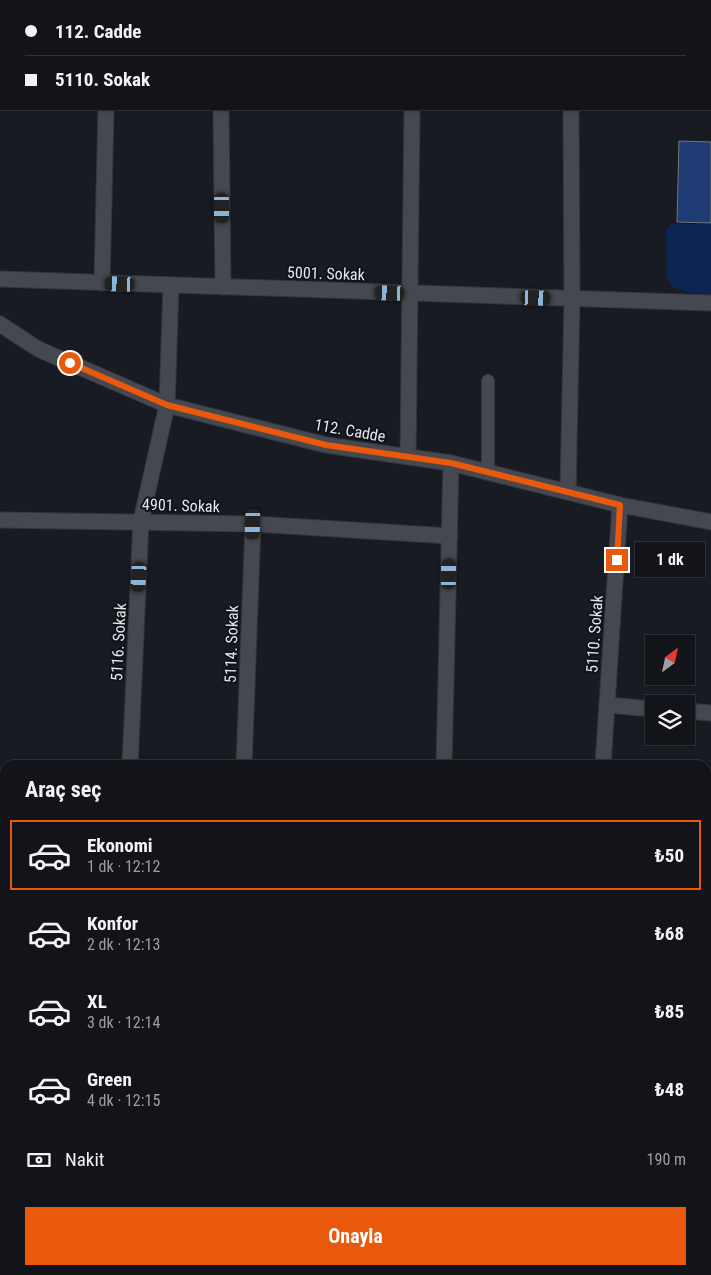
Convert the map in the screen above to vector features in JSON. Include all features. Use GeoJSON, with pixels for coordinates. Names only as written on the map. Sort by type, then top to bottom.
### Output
{"type":"FeatureCollection","features":[{"type":"Feature","properties":{"kind":"street"},"geometry":{"type":"LineString","coordinates":[[102,283],[106,110]]}},
{"type":"Feature","properties":{"kind":"street"},"geometry":{"type":"LineString","coordinates":[[221,110],[223,287]]}},
{"type":"Feature","properties":{"kind":"street"},"geometry":{"type":"LineString","coordinates":[[408,457],[412,110]]}},
{"type":"Feature","properties":{"kind":"street"},"geometry":{"type":"LineString","coordinates":[[568,492],[572,299],[571,110]]}},
{"type":"Feature","properties":{"kind":"street","name":"5001. Sokak"},"geometry":{"type":"LineString","coordinates":[[0,279],[711,304]]}},
{"type":"Feature","properties":{"kind":"street","name":"5116. Sokak"},"geometry":{"type":"LineString","coordinates":[[130,760],[141,521],[167,405],[171,285]]}},
{"type":"Feature","properties":{"kind":"street","name":"112. Cadde"},"geometry":{"type":"LineString","coordinates":[[0,324],[38,349],[167,405],[326,445],[451,463],[620,505],[711,522]]}},
{"type":"Feature","properties":{"kind":"street"},"geometry":{"type":"LineString","coordinates":[[444,760],[451,463]]}},
{"type":"Feature","properties":{"kind":"street","name":"5110. Sokak"},"geometry":{"type":"LineString","coordinates":[[603,760],[620,505]]}},
{"type":"Feature","properties":{"kind":"street","name":"4901. Sokak"},"geometry":{"type":"LineString","coordinates":[[0,520],[253,524],[450,536]]}},
{"type":"Feature","properties":{"kind":"street","name":"5114. Sokak"},"geometry":{"type":"LineString","coordinates":[[244,760],[253,524]]}},
{"type":"Feature","properties":{"kind":"street"},"geometry":{"type":"LineString","coordinates":[[607,705],[645,708]]}},
{"type":"Feature","properties":{"kind":"street"},"geometry":{"type":"LineString","coordinates":[[695,712],[711,713]]}},
{"type":"Feature","properties":{"kind":"lane"},"geometry":{"type":"LineString","coordinates":[[488,381],[488,472]]}},
{"type":"Feature","properties":{"kind":"shaded area"},"geometry":{"type":"Polygon","coordinates":[[[711,224],[711,294],[689,293],[671,286],[667,277],[666,230],[670,225],[711,224]]]}},
{"type":"Feature","properties":{"kind":"building"},"geometry":{"type":"Polygon","coordinates":[[[679,141],[711,142],[711,223],[677,222],[679,141]]]}},
{"type":"Feature","properties":{"kind":"route"},"geometry":{"type":"LineString","coordinates":[[70,363],[167,405],[326,445],[451,463],[620,505],[617,560]]}}]}
